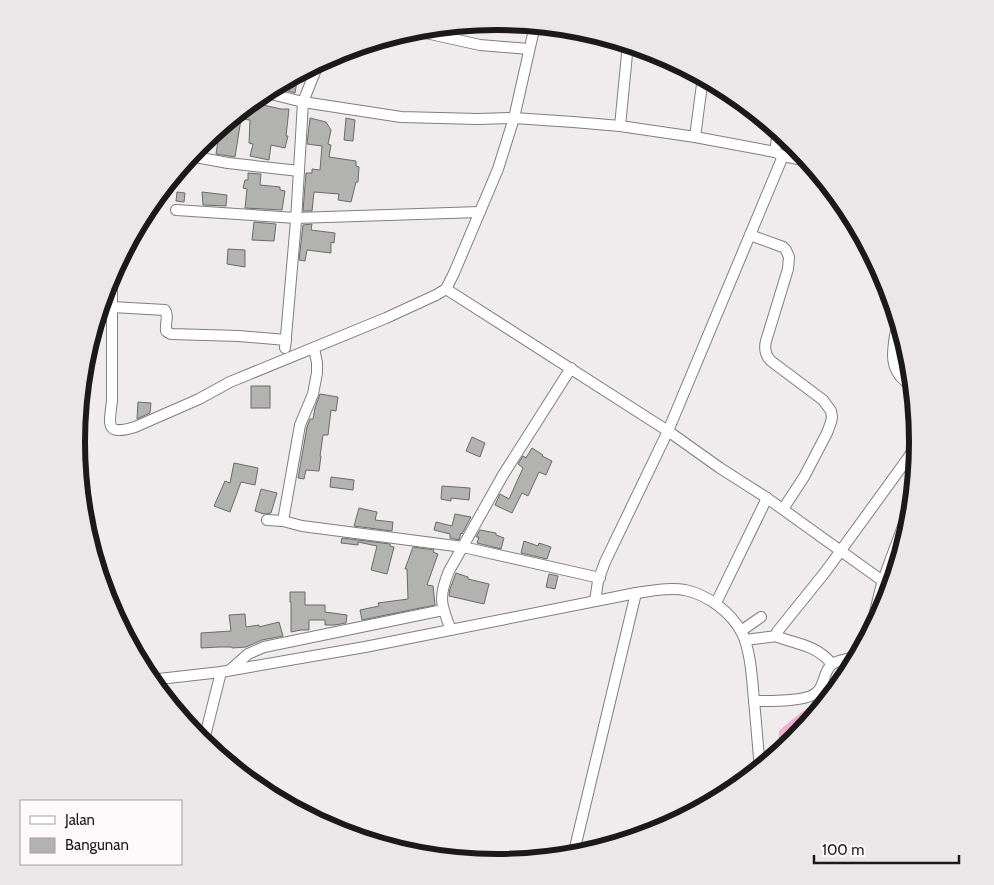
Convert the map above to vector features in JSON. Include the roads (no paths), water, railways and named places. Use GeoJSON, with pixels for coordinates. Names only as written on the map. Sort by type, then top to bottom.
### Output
{"type":"FeatureCollection","features":[{"type":"Feature","properties":{"kind":"street"},"geometry":{"type":"LineString","coordinates":[[112,295],[112,401],[109,422],[112,428],[124,430],[199,399],[230,382],[386,318],[436,295],[446,288],[461,259],[498,169],[514,118],[533,32]]}},
{"type":"Feature","properties":{"kind":"street"},"geometry":{"type":"LineString","coordinates":[[436,35],[480,45],[529,49]]}},
{"type":"Feature","properties":{"kind":"street"},"geometry":{"type":"LineString","coordinates":[[620,126],[627,51]]}},
{"type":"Feature","properties":{"kind":"street"},"geometry":{"type":"LineString","coordinates":[[107,307],[165,310],[167,312],[166,331],[171,334],[239,336],[285,344],[296,218],[303,102],[314,73]]}},
{"type":"Feature","properties":{"kind":"street"},"geometry":{"type":"LineString","coordinates":[[695,137],[702,84]]}},
{"type":"Feature","properties":{"kind":"street"},"geometry":{"type":"LineString","coordinates":[[275,95],[303,102],[401,117],[514,118],[620,126],[695,137],[795,158]]}},
{"type":"Feature","properties":{"kind":"street"},"geometry":{"type":"LineString","coordinates":[[595,601],[598,583],[605,562],[668,431],[750,235],[779,154],[778,141]]}},
{"type":"Feature","properties":{"kind":"street"},"geometry":{"type":"LineString","coordinates":[[199,158],[299,171]]}},
{"type":"Feature","properties":{"kind":"street"},"geometry":{"type":"LineString","coordinates":[[176,210],[296,218],[480,212]]}},
{"type":"Feature","properties":{"kind":"street"},"geometry":{"type":"LineString","coordinates":[[750,235],[783,247],[789,257],[786,278],[764,349],[766,355],[771,361],[823,400],[831,411],[831,422],[827,433],[804,477],[783,509]]}},
{"type":"Feature","properties":{"kind":"street"},"geometry":{"type":"LineString","coordinates":[[446,288],[668,431],[783,509],[885,583]]}},
{"type":"Feature","properties":{"kind":"street"},"geometry":{"type":"LineString","coordinates":[[895,337],[893,351],[895,368],[905,382]]}},
{"type":"Feature","properties":{"kind":"street"},"geometry":{"type":"LineString","coordinates":[[284,521],[300,425],[312,394],[317,373],[314,348]]}},
{"type":"Feature","properties":{"kind":"street"},"geometry":{"type":"LineString","coordinates":[[451,630],[445,615],[441,595],[445,579],[512,460],[571,368]]}},
{"type":"Feature","properties":{"kind":"street"},"geometry":{"type":"LineString","coordinates":[[777,636],[778,629],[841,551],[909,456]]}},
{"type":"Feature","properties":{"kind":"street"},"geometry":{"type":"LineString","coordinates":[[716,603],[767,498]]}},
{"type":"Feature","properties":{"kind":"street"},"geometry":{"type":"LineString","coordinates":[[267,520],[463,547],[598,583]]}},
{"type":"Feature","properties":{"kind":"street"},"geometry":{"type":"LineString","coordinates":[[159,679],[226,671],[451,630],[636,593],[675,589],[686,590],[716,603],[730,617],[743,636],[752,677],[759,761]]}},
{"type":"Feature","properties":{"kind":"street"},"geometry":{"type":"LineString","coordinates":[[575,847],[636,593]]}},
{"type":"Feature","properties":{"kind":"street"},"geometry":{"type":"LineString","coordinates":[[206,735],[226,671],[245,656],[264,647],[445,615]]}},
{"type":"Feature","properties":{"kind":"street"},"geometry":{"type":"LineString","coordinates":[[743,636],[761,617]]}},
{"type":"Feature","properties":{"kind":"street"},"geometry":{"type":"LineString","coordinates":[[743,636],[777,636],[810,647],[826,656],[832,664]]}},
{"type":"Feature","properties":{"kind":"street"},"geometry":{"type":"LineString","coordinates":[[754,701],[790,700],[811,696],[820,690],[826,671],[832,664],[849,658]]}}]}
